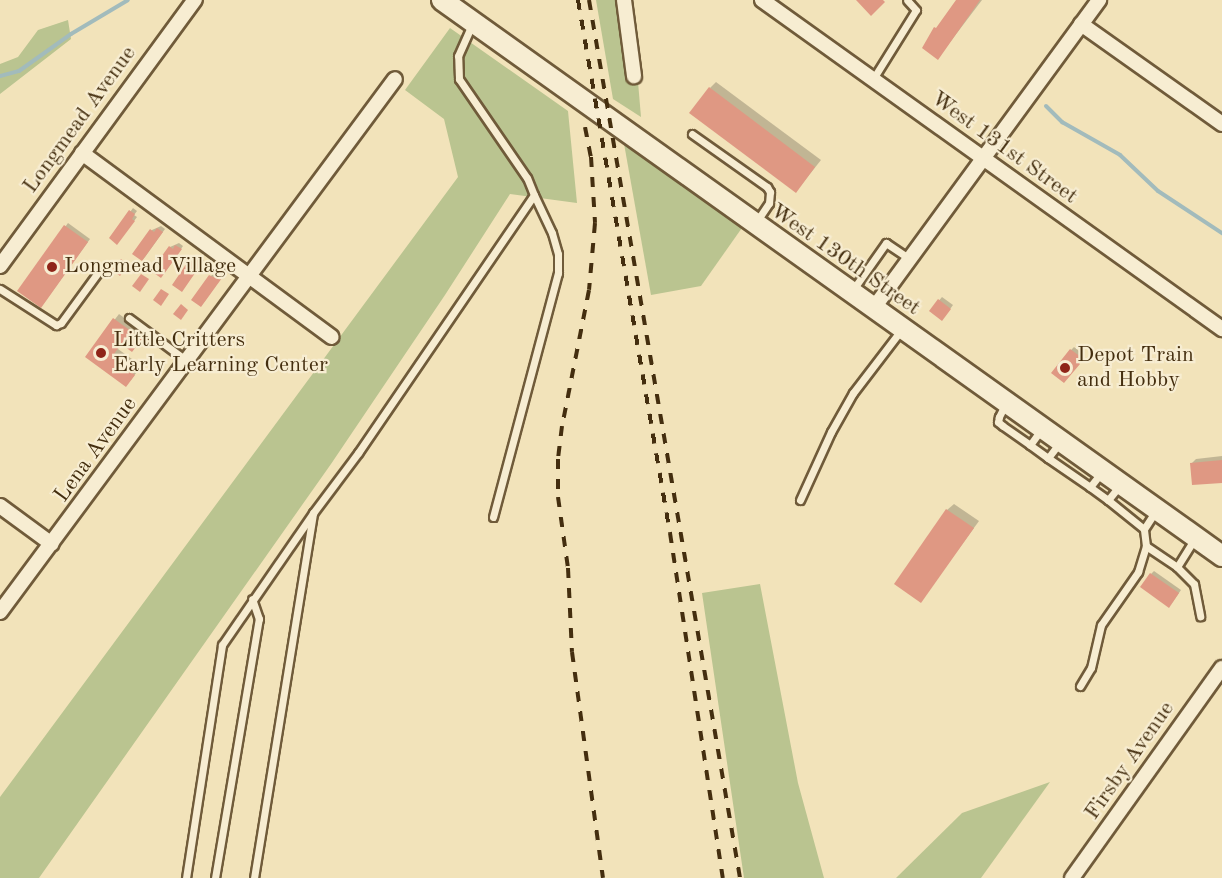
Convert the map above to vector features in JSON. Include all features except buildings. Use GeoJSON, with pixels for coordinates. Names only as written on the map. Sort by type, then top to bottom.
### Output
{"type":"FeatureCollection","features":[{"type":"Feature","properties":{"kind":"main road","name":"West 130th Street"},"geometry":{"type":"LineString","coordinates":[[449,2],[473,22],[754,224],[1222,556]]}},
{"type":"Feature","properties":{"kind":"street","name":"Longmead Avenue"},"geometry":{"type":"LineString","coordinates":[[0,266],[195,0]]}},
{"type":"Feature","properties":{"kind":"street"},"geometry":{"type":"LineString","coordinates":[[624,0],[634,76]]}},
{"type":"Feature","properties":{"kind":"street","name":"West 131st Street"},"geometry":{"type":"LineString","coordinates":[[762,0],[1222,329]]}},
{"type":"Feature","properties":{"kind":"street"},"geometry":{"type":"LineString","coordinates":[[873,309],[1099,0]]}},
{"type":"Feature","properties":{"kind":"street"},"geometry":{"type":"LineString","coordinates":[[1081,24],[1222,124]]}},
{"type":"Feature","properties":{"kind":"street","name":"Lena Avenue"},"geometry":{"type":"LineString","coordinates":[[0,612],[395,79]]}},
{"type":"Feature","properties":{"kind":"street"},"geometry":{"type":"LineString","coordinates":[[82,153],[332,337]]}},
{"type":"Feature","properties":{"kind":"street"},"geometry":{"type":"LineString","coordinates":[[0,506],[52,544]]}},
{"type":"Feature","properties":{"kind":"street","name":"Firsby Avenue"},"geometry":{"type":"LineString","coordinates":[[1072,878],[1222,668]]}},
{"type":"Feature","properties":{"kind":"lane"},"geometry":{"type":"LineString","coordinates":[[873,79],[916,10],[910,1]]}},
{"type":"Feature","properties":{"kind":"lane"},"geometry":{"type":"LineString","coordinates":[[473,22],[458,56],[459,79],[527,178],[552,233],[558,254],[558,273],[493,517]]}},
{"type":"Feature","properties":{"kind":"lane"},"geometry":{"type":"LineString","coordinates":[[692,134],[767,187],[770,192],[769,203],[754,224]]}},
{"type":"Feature","properties":{"kind":"lane"},"geometry":{"type":"LineString","coordinates":[[186,878],[222,645],[252,599],[358,453],[534,195]]}},
{"type":"Feature","properties":{"kind":"lane"},"geometry":{"type":"LineString","coordinates":[[851,293],[886,243],[910,259]]}},
{"type":"Feature","properties":{"kind":"lane"},"geometry":{"type":"LineString","coordinates":[[0,289],[56,325],[61,323],[99,272]]}},
{"type":"Feature","properties":{"kind":"lane"},"geometry":{"type":"LineString","coordinates":[[129,318],[187,361]]}},
{"type":"Feature","properties":{"kind":"lane"},"geometry":{"type":"LineString","coordinates":[[800,500],[831,432],[853,393],[902,329]]}},
{"type":"Feature","properties":{"kind":"lane"},"geometry":{"type":"LineString","coordinates":[[1006,403],[998,422],[1090,487],[1144,529]]}},
{"type":"Feature","properties":{"kind":"lane"},"geometry":{"type":"LineString","coordinates":[[1030,445],[1042,429]]}},
{"type":"Feature","properties":{"kind":"lane"},"geometry":{"type":"LineString","coordinates":[[1047,458],[1060,441]]}},
{"type":"Feature","properties":{"kind":"lane"},"geometry":{"type":"LineString","coordinates":[[1090,487],[1102,471]]}},
{"type":"Feature","properties":{"kind":"lane"},"geometry":{"type":"LineString","coordinates":[[1108,501],[1121,484]]}},
{"type":"Feature","properties":{"kind":"lane"},"geometry":{"type":"LineString","coordinates":[[1080,686],[1091,668],[1101,625],[1138,572],[1146,546],[1144,529],[1157,510]]}},
{"type":"Feature","properties":{"kind":"lane"},"geometry":{"type":"LineString","coordinates":[[254,878],[313,513]]}},
{"type":"Feature","properties":{"kind":"lane"},"geometry":{"type":"LineString","coordinates":[[1177,567],[1195,537]]}},
{"type":"Feature","properties":{"kind":"lane"},"geometry":{"type":"LineString","coordinates":[[1146,546],[1177,567],[1194,584],[1200,616]]}},
{"type":"Feature","properties":{"kind":"lane"},"geometry":{"type":"LineString","coordinates":[[215,878],[259,619],[252,599]]}},
{"type":"Feature","properties":{"kind":"green space"},"geometry":{"type":"Polygon","coordinates":[[[596,0],[631,0],[641,117],[613,99],[596,0]]]}},
{"type":"Feature","properties":{"kind":"green space"},"geometry":{"type":"Polygon","coordinates":[[[68,20],[71,39],[0,94],[0,64],[18,57],[38,30],[68,20]]]}},
{"type":"Feature","properties":{"kind":"green space"},"geometry":{"type":"Polygon","coordinates":[[[450,28],[568,111],[577,203],[510,194],[331,464],[39,878],[0,878],[0,797],[458,177],[444,119],[405,90],[450,28]]]}},
{"type":"Feature","properties":{"kind":"green space"},"geometry":{"type":"Polygon","coordinates":[[[623,138],[744,225],[701,286],[651,295],[623,138]]]}},
{"type":"Feature","properties":{"kind":"green space"},"geometry":{"type":"Polygon","coordinates":[[[760,584],[798,783],[824,878],[744,878],[702,593],[760,584]]]}},
{"type":"Feature","properties":{"kind":"green space"},"geometry":{"type":"Polygon","coordinates":[[[1050,782],[981,878],[896,878],[962,813],[1050,782]]]}},
{"type":"Feature","properties":{"kind":"waterway"},"geometry":{"type":"LineString","coordinates":[[0,76],[19,71],[71,34],[128,0]]}},
{"type":"Feature","properties":{"kind":"waterway"},"geometry":{"type":"LineString","coordinates":[[1046,106],[1062,122],[1120,155],[1158,191],[1222,233]]}},
{"type":"Feature","properties":{"kind":"railway"},"geometry":{"type":"LineString","coordinates":[[578,0],[670,533],[723,878]]}},
{"type":"Feature","properties":{"kind":"railway"},"geometry":{"type":"LineString","coordinates":[[589,0],[740,878]]}},
{"type":"Feature","properties":{"kind":"railway"},"geometry":{"type":"LineString","coordinates":[[585,127],[591,157],[595,223],[589,290],[562,426],[558,459],[558,497],[568,568],[572,652],[603,878]]}},
{"type":"Feature","properties":{"kind":"place","name":"Longmead Village"},"geometry":{"type":"Point","coordinates":[52,267]}},
{"type":"Feature","properties":{"kind":"place","name":"Little Critters Early Learning Center"},"geometry":{"type":"Point","coordinates":[101,353]}},
{"type":"Feature","properties":{"kind":"place","name":"Depot Train and Hobby"},"geometry":{"type":"Point","coordinates":[1065,368]}}]}
